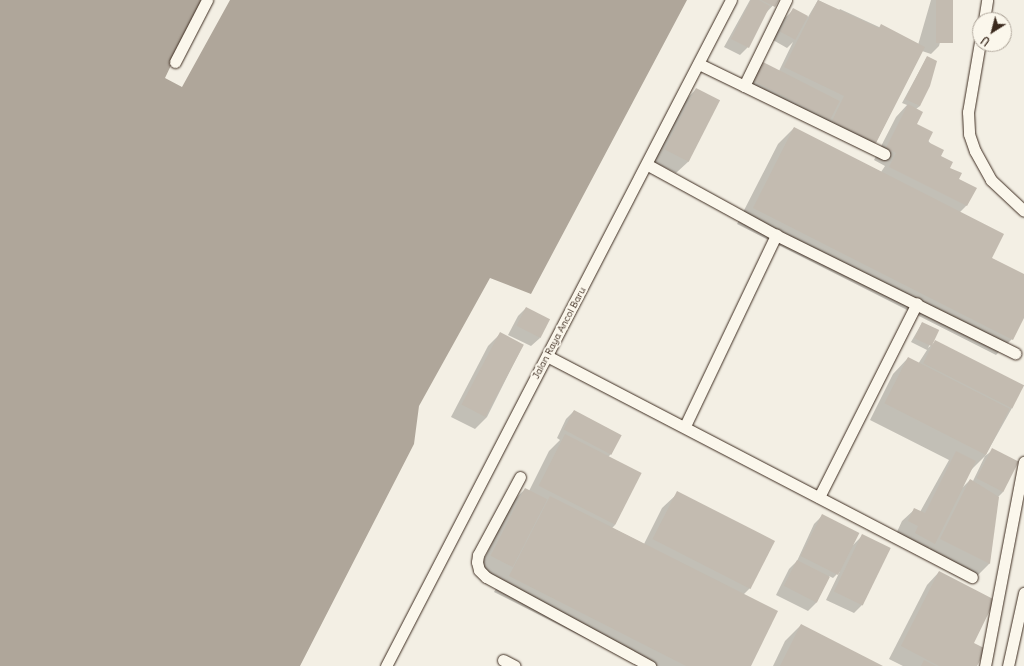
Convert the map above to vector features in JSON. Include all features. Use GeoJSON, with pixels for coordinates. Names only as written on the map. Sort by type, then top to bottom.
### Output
{"type":"FeatureCollection","features":[{"type":"Feature","properties":{"kind":"lane"},"geometry":{"type":"LineString","coordinates":[[175,62],[208,0]]}},
{"type":"Feature","properties":{"kind":"lane","name":"Jalan Raya Ancol Baru"},"geometry":{"type":"LineString","coordinates":[[386,666],[648,165],[731,0]]}},
{"type":"Feature","properties":{"kind":"lane"},"geometry":{"type":"LineString","coordinates":[[744,86],[786,0]]}},
{"type":"Feature","properties":{"kind":"lane"},"geometry":{"type":"LineString","coordinates":[[985,12],[987,0]]}},
{"type":"Feature","properties":{"kind":"lane"},"geometry":{"type":"LineString","coordinates":[[978,52],[968,112],[969,134],[975,151],[991,180],[1024,210]]}},
{"type":"Feature","properties":{"kind":"lane"},"geometry":{"type":"LineString","coordinates":[[699,64],[884,154]]}},
{"type":"Feature","properties":{"kind":"lane"},"geometry":{"type":"LineString","coordinates":[[648,165],[776,235],[917,303],[1015,353]]}},
{"type":"Feature","properties":{"kind":"lane"},"geometry":{"type":"LineString","coordinates":[[685,426],[776,235]]}},
{"type":"Feature","properties":{"kind":"lane"},"geometry":{"type":"LineString","coordinates":[[819,497],[917,303]]}},
{"type":"Feature","properties":{"kind":"lane"},"geometry":{"type":"LineString","coordinates":[[547,356],[685,426],[972,577]]}},
{"type":"Feature","properties":{"kind":"lane"},"geometry":{"type":"LineString","coordinates":[[985,666],[1024,462]]}},
{"type":"Feature","properties":{"kind":"lane"},"geometry":{"type":"LineString","coordinates":[[520,477],[478,555],[476,562],[479,570],[486,577],[650,666]]}},
{"type":"Feature","properties":{"kind":"lane"},"geometry":{"type":"LineString","coordinates":[[1008,666],[1024,592]]}},
{"type":"Feature","properties":{"kind":"lane"},"geometry":{"type":"LineString","coordinates":[[504,660],[515,666]]}},
{"type":"Feature","properties":{"kind":"shaded area"},"geometry":{"type":"Polygon","coordinates":[[[0,0],[202,0],[165,78],[182,87],[230,0],[687,0],[531,294],[490,278],[419,406],[414,444],[300,666],[0,666],[0,0]]]}},
{"type":"Feature","properties":{"kind":"building"},"geometry":{"type":"Polygon","coordinates":[[[751,0],[759,0],[770,6],[749,48],[731,39],[751,0]]]}},
{"type":"Feature","properties":{"kind":"building"},"geometry":{"type":"Polygon","coordinates":[[[761,0],[779,0],[775,7],[761,0]]]}},
{"type":"Feature","properties":{"kind":"building"},"geometry":{"type":"Polygon","coordinates":[[[818,0],[879,28],[881,24],[925,47],[876,143],[832,121],[844,96],[784,67],[818,0]]]}},
{"type":"Feature","properties":{"kind":"building"},"geometry":{"type":"Polygon","coordinates":[[[936,0],[953,0],[953,43],[936,43],[936,0]]]}},
{"type":"Feature","properties":{"kind":"building"},"geometry":{"type":"Polygon","coordinates":[[[793,8],[808,16],[795,40],[780,32],[793,8]]]}},
{"type":"Feature","properties":{"kind":"building"},"geometry":{"type":"Polygon","coordinates":[[[927,56],[937,61],[930,86],[920,106],[905,99],[927,56]]]}},
{"type":"Feature","properties":{"kind":"building"},"geometry":{"type":"Polygon","coordinates":[[[763,62],[840,101],[830,120],[753,81],[763,62]]]}},
{"type":"Feature","properties":{"kind":"building"},"geometry":{"type":"Polygon","coordinates":[[[696,88],[720,100],[689,162],[665,149],[696,88]]]}},
{"type":"Feature","properties":{"kind":"building"},"geometry":{"type":"Polygon","coordinates":[[[908,104],[923,112],[917,124],[933,132],[928,142],[944,150],[941,156],[953,162],[950,168],[962,173],[959,179],[977,188],[967,206],[889,167],[896,153],[886,148],[908,104]]]}},
{"type":"Feature","properties":{"kind":"building"},"geometry":{"type":"Polygon","coordinates":[[[794,127],[1004,234],[992,258],[1024,274],[1024,318],[1013,340],[753,208],[794,127]]]}},
{"type":"Feature","properties":{"kind":"building"},"geometry":{"type":"Polygon","coordinates":[[[526,307],[550,319],[541,338],[516,326],[526,307]]]}},
{"type":"Feature","properties":{"kind":"building"},"geometry":{"type":"Polygon","coordinates":[[[922,322],[939,330],[932,346],[914,338],[922,322]]]}},
{"type":"Feature","properties":{"kind":"building"},"geometry":{"type":"Polygon","coordinates":[[[500,332],[524,345],[485,417],[462,404],[500,332]]]}},
{"type":"Feature","properties":{"kind":"building"},"geometry":{"type":"Polygon","coordinates":[[[935,340],[1024,385],[1012,409],[923,363],[935,340]]]}},
{"type":"Feature","properties":{"kind":"building"},"geometry":{"type":"Polygon","coordinates":[[[908,357],[1010,409],[986,455],[884,403],[908,357]]]}},
{"type":"Feature","properties":{"kind":"building"},"geometry":{"type":"Polygon","coordinates":[[[574,410],[622,435],[611,455],[564,429],[574,410]]]}},
{"type":"Feature","properties":{"kind":"building"},"geometry":{"type":"Polygon","coordinates":[[[565,434],[642,473],[615,525],[539,486],[565,434]]]}},
{"type":"Feature","properties":{"kind":"building"},"geometry":{"type":"Polygon","coordinates":[[[992,448],[1019,462],[1003,492],[977,478],[992,448]]]}},
{"type":"Feature","properties":{"kind":"building"},"geometry":{"type":"Polygon","coordinates":[[[956,451],[976,461],[935,544],[915,533],[918,526],[908,521],[914,508],[925,513],[956,451]]]}},
{"type":"Feature","properties":{"kind":"building"},"geometry":{"type":"Polygon","coordinates":[[[970,479],[999,497],[990,564],[940,539],[970,479]]]}},
{"type":"Feature","properties":{"kind":"building"},"geometry":{"type":"Polygon","coordinates":[[[525,488],[547,499],[513,567],[490,556],[525,488]]]}},
{"type":"Feature","properties":{"kind":"building"},"geometry":{"type":"Polygon","coordinates":[[[677,491],[775,541],[750,589],[652,539],[677,491]]]}},
{"type":"Feature","properties":{"kind":"building"},"geometry":{"type":"Polygon","coordinates":[[[550,496],[778,611],[751,666],[686,666],[509,576],[550,496]]]}},
{"type":"Feature","properties":{"kind":"building"},"geometry":{"type":"Polygon","coordinates":[[[822,514],[859,533],[838,575],[801,556],[822,514]]]}},
{"type":"Feature","properties":{"kind":"building"},"geometry":{"type":"Polygon","coordinates":[[[862,534],[891,548],[863,606],[834,592],[862,534]]]}},
{"type":"Feature","properties":{"kind":"building"},"geometry":{"type":"Polygon","coordinates":[[[797,560],[830,577],[817,603],[784,586],[797,560]]]}},
{"type":"Feature","properties":{"kind":"building"},"geometry":{"type":"Polygon","coordinates":[[[939,571],[995,600],[974,643],[986,649],[977,666],[939,666],[901,646],[939,571]]]}},
{"type":"Feature","properties":{"kind":"building"},"geometry":{"type":"Polygon","coordinates":[[[801,624],[883,666],[780,666],[801,624]]]}},
{"type":"Feature","properties":{"kind":"building"},"geometry":{"type":"Polygon","coordinates":[[[924,660],[936,666],[921,666],[924,660]]]}}]}
